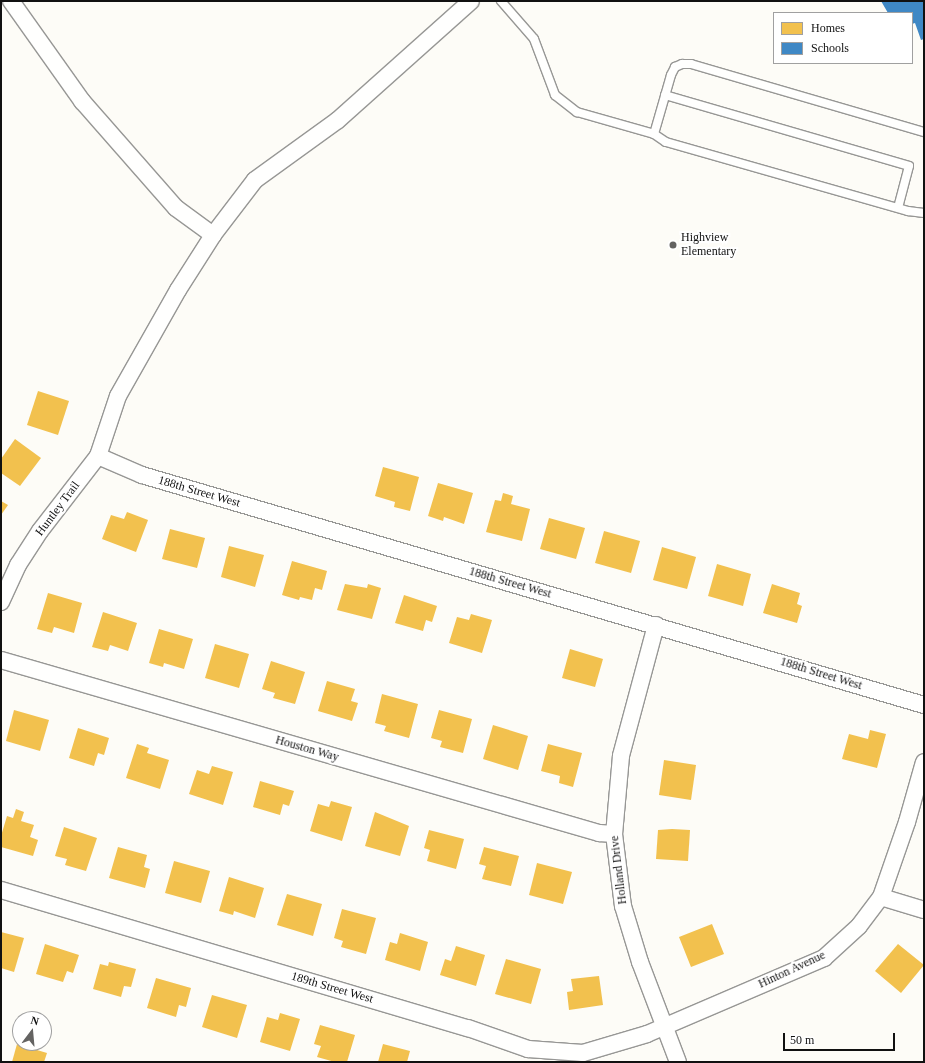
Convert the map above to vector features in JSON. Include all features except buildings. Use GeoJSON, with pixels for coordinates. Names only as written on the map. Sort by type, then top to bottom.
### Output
{"type":"FeatureCollection","features":[{"type":"Feature","properties":{"kind":"street"},"geometry":{"type":"LineString","coordinates":[[12,1],[82,101],[176,208],[213,235]]}},
{"type":"Feature","properties":{"kind":"street","name":"Huntley Trail"},"geometry":{"type":"LineString","coordinates":[[1,602],[18,565],[35,538],[98,456],[118,396],[213,235],[255,180],[338,120],[471,1]]}},
{"type":"Feature","properties":{"kind":"street","name":"188th Street West"},"geometry":{"type":"LineString","coordinates":[[98,456],[142,475],[924,705]]}},
{"type":"Feature","properties":{"kind":"street","name":"Holland Drive"},"geometry":{"type":"LineString","coordinates":[[656,625],[621,756],[614,834],[623,906],[640,962],[678,1062]]}},
{"type":"Feature","properties":{"kind":"street","name":"Houston Way"},"geometry":{"type":"LineString","coordinates":[[1,660],[599,833],[614,834]]}},
{"type":"Feature","properties":{"kind":"street","name":"Hinton Avenue"},"geometry":{"type":"LineString","coordinates":[[664,1027],[824,958],[859,926],[881,897],[907,822],[924,762]]}},
{"type":"Feature","properties":{"kind":"street","name":"189th Street West"},"geometry":{"type":"LineString","coordinates":[[1,890],[460,1026],[528,1049],[583,1053],[664,1027]]}},
{"type":"Feature","properties":{"kind":"street"},"geometry":{"type":"LineString","coordinates":[[881,897],[924,910]]}},
{"type":"Feature","properties":{"kind":"lane"},"geometry":{"type":"LineString","coordinates":[[502,1],[528,29],[555,95],[564,104],[577,112],[654,134],[666,142],[898,208],[924,213]]}},
{"type":"Feature","properties":{"kind":"lane"},"geometry":{"type":"LineString","coordinates":[[654,134],[665,95],[675,68],[682,64],[691,64],[924,132]]}},
{"type":"Feature","properties":{"kind":"lane"},"geometry":{"type":"LineString","coordinates":[[665,95],[909,166],[898,208]]}},
{"type":"Feature","properties":{"kind":"place","name":"Highview Elementary"},"geometry":{"type":"Point","coordinates":[673,245]}}]}
